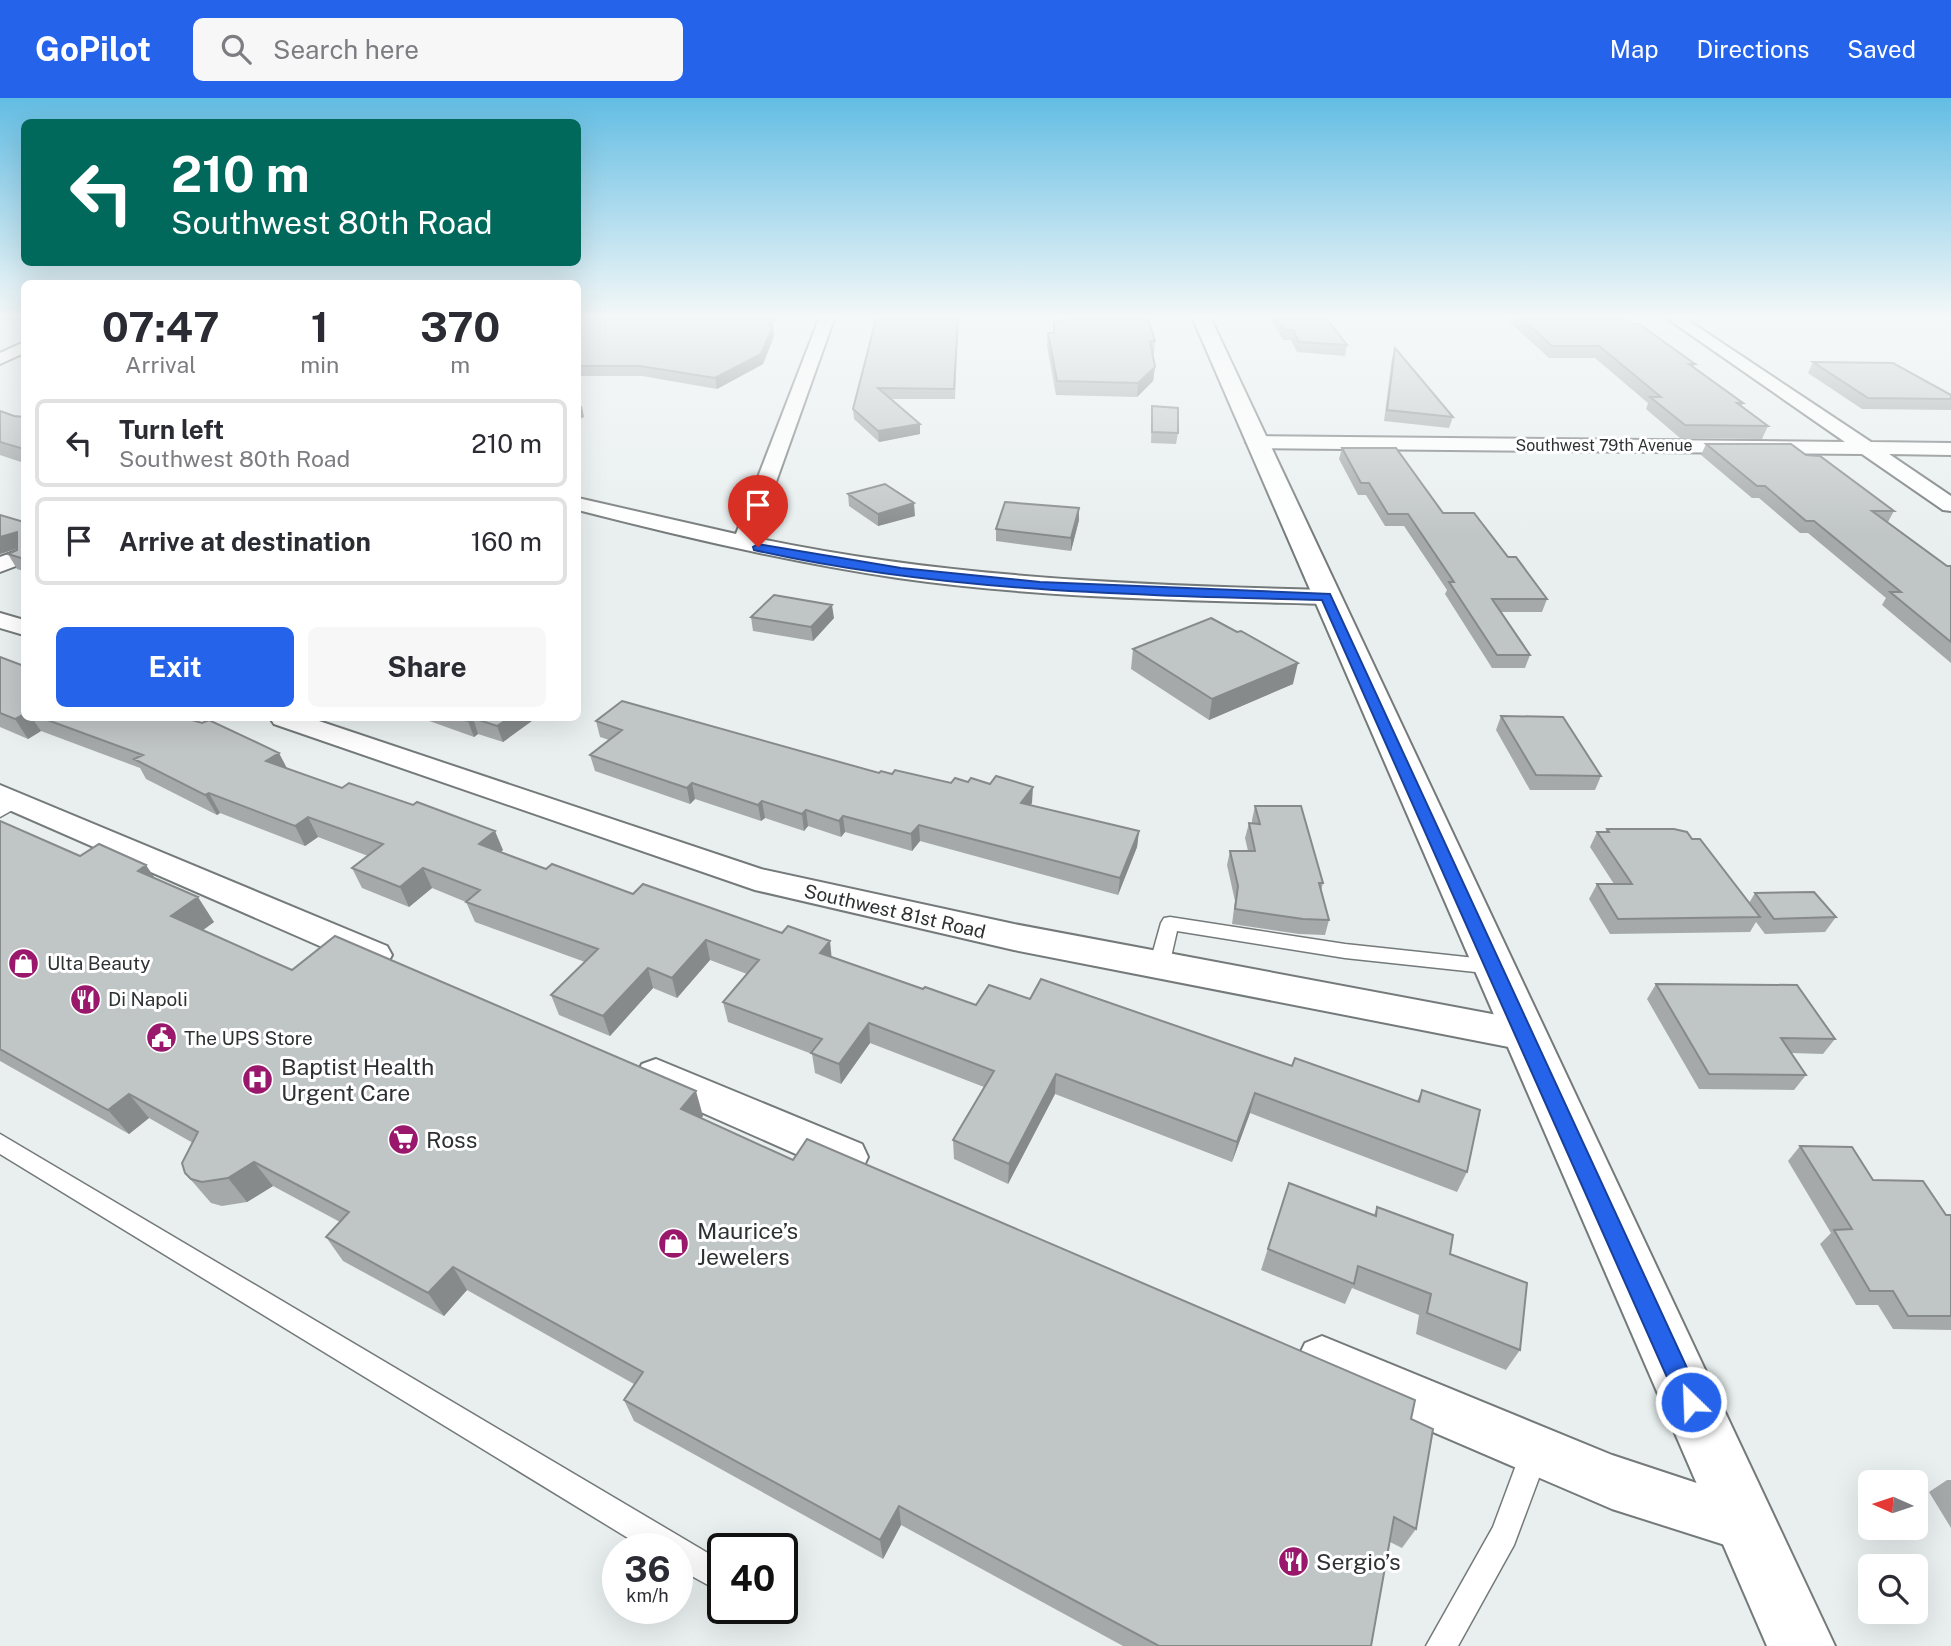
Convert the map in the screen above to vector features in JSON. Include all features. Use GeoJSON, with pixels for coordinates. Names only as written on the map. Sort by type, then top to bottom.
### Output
{"type":"FeatureCollection","features":[{"type":"Feature","properties":{"kind":"street"},"geometry":{"type":"LineString","coordinates":[[742,544],[752,526],[801,391]]}},
{"type":"Feature","properties":{"kind":"street"},"geometry":{"type":"LineString","coordinates":[[1234,391],[1801,1646]]}},
{"type":"Feature","properties":{"kind":"street"},"geometry":{"type":"LineString","coordinates":[[1781,391],[1951,505]]}},
{"type":"Feature","properties":{"kind":"street","name":"Southwest 79th Avenue"},"geometry":{"type":"LineString","coordinates":[[1256,442],[1951,449]]}},
{"type":"Feature","properties":{"kind":"street"},"geometry":{"type":"LineString","coordinates":[[581,505],[742,544],[901,571],[1110,591],[1326,597]]}},
{"type":"Feature","properties":{"kind":"street"},"geometry":{"type":"LineString","coordinates":[[0,565],[21,556]]}},
{"type":"Feature","properties":{"kind":"street"},"geometry":{"type":"LineString","coordinates":[[0,620],[21,627]]}},
{"type":"Feature","properties":{"kind":"street","name":"Southwest 81st Road"},"geometry":{"type":"LineString","coordinates":[[293,721],[755,879],[954,925],[1524,1035]]}},
{"type":"Feature","properties":{"kind":"street"},"geometry":{"type":"LineString","coordinates":[[6,803],[403,968]]}},
{"type":"Feature","properties":{"kind":"street"},"geometry":{"type":"LineString","coordinates":[[622,1061],[879,1171]]}},
{"type":"Feature","properties":{"kind":"street"},"geometry":{"type":"LineString","coordinates":[[1291,1347],[1623,1486],[1747,1525]]}},
{"type":"Feature","properties":{"kind":"lane"},"geometry":{"type":"LineString","coordinates":[[1159,966],[1170,923],[1345,951],[1494,967]]}},
{"type":"Feature","properties":{"kind":"lane"},"geometry":{"type":"LineString","coordinates":[[0,1143],[648,1533]]}},
{"type":"Feature","properties":{"kind":"lane"},"geometry":{"type":"LineString","coordinates":[[1441,1646],[1504,1535],[1535,1451]]}},
{"type":"Feature","properties":{"kind":"building"},"geometry":{"type":"Polygon","coordinates":[[[858,391],[882,391],[920,424],[878,431],[853,409],[858,391]]]}},
{"type":"Feature","properties":{"kind":"building"},"geometry":{"type":"Polygon","coordinates":[[[1389,391],[1431,391],[1453,417],[1387,410],[1389,391]]]}},
{"type":"Feature","properties":{"kind":"building"},"geometry":{"type":"Polygon","coordinates":[[[1654,391],[1727,391],[1743,403],[1737,403],[1768,426],[1685,425],[1650,397],[1661,397],[1654,391]]]}},
{"type":"Feature","properties":{"kind":"building"},"geometry":{"type":"Polygon","coordinates":[[[1858,391],[1944,391],[1951,395],[1951,399],[1868,398],[1858,391]]]}},
{"type":"Feature","properties":{"kind":"building"},"geometry":{"type":"Polygon","coordinates":[[[1152,406],[1178,408],[1178,433],[1152,432],[1152,406]]]}},
{"type":"Feature","properties":{"kind":"building"},"geometry":{"type":"Polygon","coordinates":[[[0,411],[21,417],[21,448],[0,442],[0,411]]]}},
{"type":"Feature","properties":{"kind":"building"},"geometry":{"type":"Polygon","coordinates":[[[1706,444],[1791,444],[1806,455],[1820,456],[1894,511],[1872,511],[1947,566],[1951,566],[1951,642],[1890,592],[1901,592],[1814,521],[1806,521],[1765,486],[1757,486],[1706,444]]]}},
{"type":"Feature","properties":{"kind":"building"},"geometry":{"type":"Polygon","coordinates":[[[1342,448],[1396,448],[1443,513],[1474,513],[1508,557],[1516,557],[1547,599],[1492,599],[1530,655],[1497,655],[1449,582],[1454,582],[1408,514],[1388,514],[1369,483],[1361,483],[1342,448]]]}},
{"type":"Feature","properties":{"kind":"building"},"geometry":{"type":"Polygon","coordinates":[[[885,484],[914,503],[878,514],[848,494],[885,484]]]}},
{"type":"Feature","properties":{"kind":"building"},"geometry":{"type":"Polygon","coordinates":[[[1005,502],[1079,508],[1071,538],[996,529],[1005,502]]]}},
{"type":"Feature","properties":{"kind":"building"},"geometry":{"type":"Polygon","coordinates":[[[0,515],[21,521],[21,558],[8,554],[17,550],[17,532],[0,537],[0,515]]]}},
{"type":"Feature","properties":{"kind":"building"},"geometry":{"type":"Polygon","coordinates":[[[774,595],[832,605],[811,627],[751,617],[774,595]]]}},
{"type":"Feature","properties":{"kind":"building"},"geometry":{"type":"Polygon","coordinates":[[[1211,618],[1237,632],[1241,631],[1298,663],[1212,699],[1133,649],[1211,618]]]}},
{"type":"Feature","properties":{"kind":"building"},"geometry":{"type":"Polygon","coordinates":[[[0,657],[21,665],[21,716],[15,719],[0,713],[0,657]]]}},
{"type":"Feature","properties":{"kind":"building"},"geometry":{"type":"Polygon","coordinates":[[[622,701],[879,773],[881,771],[892,774],[895,770],[951,783],[955,778],[968,782],[971,778],[990,784],[996,776],[1033,787],[1021,803],[1139,831],[1120,878],[919,825],[911,834],[843,816],[839,821],[806,810],[802,814],[762,801],[758,805],[692,783],[687,788],[590,755],[622,730],[596,721],[622,701]]]}},
{"type":"Feature","properties":{"kind":"building"},"geometry":{"type":"Polygon","coordinates":[[[1501,716],[1563,717],[1601,776],[1536,775],[1501,716]]]}},
{"type":"Feature","properties":{"kind":"building"},"geometry":{"type":"Polygon","coordinates":[[[50,721],[211,721],[279,753],[266,761],[342,788],[349,783],[413,805],[417,802],[495,831],[479,844],[546,869],[552,864],[633,894],[643,884],[782,933],[788,926],[830,941],[820,953],[923,989],[925,987],[976,1005],[989,985],[1030,999],[1041,979],[1292,1066],[1295,1058],[1419,1102],[1422,1090],[1480,1110],[1467,1172],[1255,1093],[1237,1142],[1056,1074],[1009,1164],[953,1140],[994,1071],[869,1023],[839,1064],[811,1053],[822,1039],[723,1002],[759,960],[706,940],[672,978],[648,968],[603,1016],[551,995],[598,949],[466,902],[480,890],[423,868],[400,887],[352,868],[383,844],[308,817],[295,826],[209,793],[205,795],[134,759],[143,755],[50,721]]]}},
{"type":"Feature","properties":{"kind":"building"},"geometry":{"type":"Polygon","coordinates":[[[482,721],[504,721],[497,726],[482,721]]]}},
{"type":"Feature","properties":{"kind":"building"},"geometry":{"type":"Polygon","coordinates":[[[1255,806],[1301,806],[1323,883],[1319,883],[1329,920],[1235,909],[1238,886],[1230,851],[1255,851],[1249,823],[1260,824],[1255,806]]]}},
{"type":"Feature","properties":{"kind":"building"},"geometry":{"type":"Polygon","coordinates":[[[0,821],[80,856],[99,844],[146,865],[138,871],[198,897],[171,916],[292,970],[335,936],[696,1091],[681,1109],[793,1160],[807,1139],[1415,1400],[1411,1419],[1433,1429],[1416,1529],[1394,1517],[1371,1646],[1159,1646],[899,1506],[880,1540],[624,1400],[643,1372],[453,1267],[428,1293],[326,1237],[349,1212],[254,1162],[228,1178],[202,1182],[191,1179],[185,1173],[182,1163],[198,1132],[129,1094],[108,1110],[0,1049],[0,821]]]}},
{"type":"Feature","properties":{"kind":"building"},"geometry":{"type":"Polygon","coordinates":[[[1607,829],[1674,829],[1687,832],[1692,839],[1700,839],[1760,917],[1618,919],[1597,884],[1632,884],[1597,832],[1609,832],[1607,829]]]}},
{"type":"Feature","properties":{"kind":"building"},"geometry":{"type":"Polygon","coordinates":[[[1814,892],[1836,917],[1774,919],[1755,893],[1814,892]]]}},
{"type":"Feature","properties":{"kind":"building"},"geometry":{"type":"Polygon","coordinates":[[[1656,984],[1797,985],[1835,1039],[1781,1038],[1806,1075],[1709,1074],[1656,984]]]}},
{"type":"Feature","properties":{"kind":"building"},"geometry":{"type":"Polygon","coordinates":[[[1800,1146],[1852,1147],[1873,1180],[1923,1181],[1946,1215],[1951,1215],[1951,1316],[1908,1316],[1893,1291],[1870,1291],[1834,1230],[1852,1229],[1800,1146]]]}},
{"type":"Feature","properties":{"kind":"building"},"geometry":{"type":"Polygon","coordinates":[[[1289,1183],[1376,1216],[1377,1207],[1453,1235],[1450,1254],[1527,1283],[1520,1350],[1427,1313],[1431,1294],[1358,1266],[1354,1284],[1268,1249],[1289,1183]]]}},
{"type":"Feature","properties":{"kind":"place","name":"Ulta Beauty"},"geometry":{"type":"Point","coordinates":[24,963]}},
{"type":"Feature","properties":{"kind":"place","name":"Di Napoli"},"geometry":{"type":"Point","coordinates":[85,999]}},
{"type":"Feature","properties":{"kind":"place","name":"The UPS Store"},"geometry":{"type":"Point","coordinates":[161,1038]}},
{"type":"Feature","properties":{"kind":"place","name":"Baptist Health Urgent Care"},"geometry":{"type":"Point","coordinates":[258,1080]}},
{"type":"Feature","properties":{"kind":"place","name":"Ross"},"geometry":{"type":"Point","coordinates":[403,1140]}},
{"type":"Feature","properties":{"kind":"place","name":"Maurice’s Jewelers"},"geometry":{"type":"Point","coordinates":[674,1244]}},
{"type":"Feature","properties":{"kind":"place","name":"Sergio’s"},"geometry":{"type":"Point","coordinates":[1293,1562]}},
{"type":"Feature","properties":{"kind":"route"},"geometry":{"type":"LineString","coordinates":[[758,547],[901,571],[1040,586],[1110,591],[1326,597],[1691,1402]]}}]}
